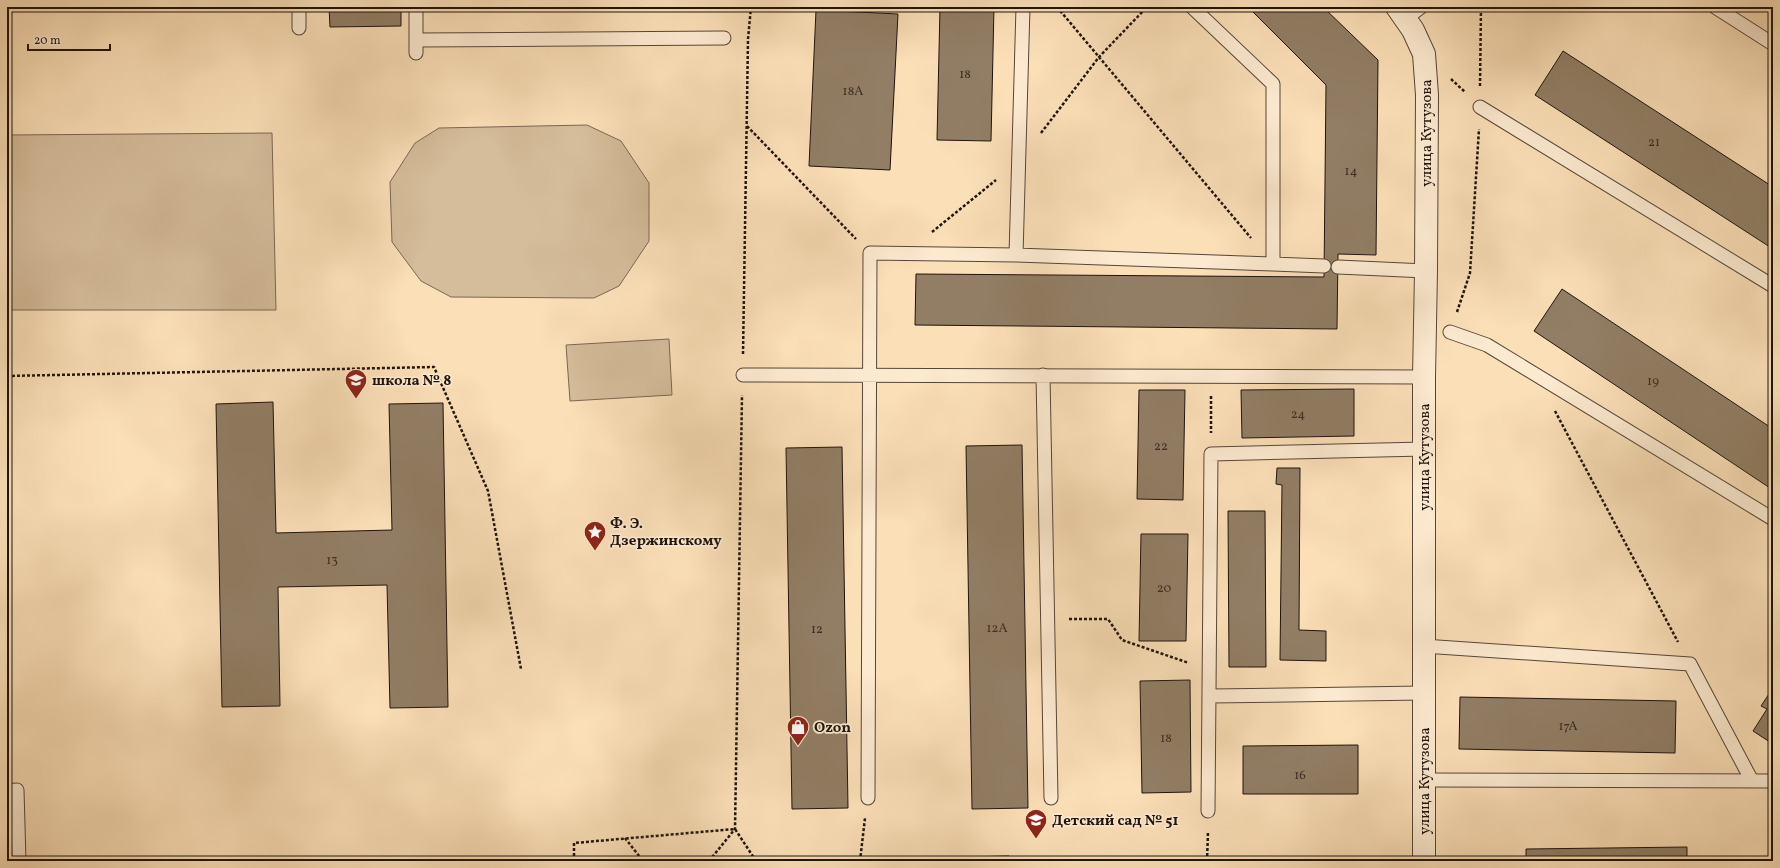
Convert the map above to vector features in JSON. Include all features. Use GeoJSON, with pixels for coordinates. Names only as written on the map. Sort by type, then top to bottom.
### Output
{"type":"FeatureCollection","features":[{"type":"Feature","properties":{"kind":"street","name":"улица Кутузова"},"geometry":{"type":"LineString","coordinates":[[1408,11],[1413,30],[1424,54],[1427,95],[1424,377],[1424,861]]}},
{"type":"Feature","properties":{"kind":"lane"},"geometry":{"type":"LineString","coordinates":[[299,7],[299,28]]}},
{"type":"Feature","properties":{"kind":"lane"},"geometry":{"type":"LineString","coordinates":[[416,7],[416,47],[724,38]]}},
{"type":"Feature","properties":{"kind":"lane"},"geometry":{"type":"LineString","coordinates":[[1016,255],[1023,7]]}},
{"type":"Feature","properties":{"kind":"lane"},"geometry":{"type":"LineString","coordinates":[[1192,7],[1273,84],[1273,264]]}},
{"type":"Feature","properties":{"kind":"lane"},"geometry":{"type":"LineString","coordinates":[[1715,7],[1773,44]]}},
{"type":"Feature","properties":{"kind":"lane"},"geometry":{"type":"LineString","coordinates":[[1480,106],[1773,286]]}},
{"type":"Feature","properties":{"kind":"lane"},"geometry":{"type":"LineString","coordinates":[[868,798],[868,374],[870,253],[1016,255],[1324,266]]}},
{"type":"Feature","properties":{"kind":"lane"},"geometry":{"type":"LineString","coordinates":[[1338,267],[1426,271]]}},
{"type":"Feature","properties":{"kind":"lane"},"geometry":{"type":"LineString","coordinates":[[1450,332],[1487,345],[1773,520]]}},
{"type":"Feature","properties":{"kind":"lane"},"geometry":{"type":"LineString","coordinates":[[743,375],[868,374],[1424,377]]}},
{"type":"Feature","properties":{"kind":"lane"},"geometry":{"type":"LineString","coordinates":[[1043,375],[1050,798]]}},
{"type":"Feature","properties":{"kind":"lane"},"geometry":{"type":"LineString","coordinates":[[1208,811],[1211,454],[1424,449]]}},
{"type":"Feature","properties":{"kind":"lane"},"geometry":{"type":"LineString","coordinates":[[1423,646],[1690,664],[1752,781]]}},
{"type":"Feature","properties":{"kind":"lane"},"geometry":{"type":"LineString","coordinates":[[1210,696],[1424,692]]}},
{"type":"Feature","properties":{"kind":"lane"},"geometry":{"type":"LineString","coordinates":[[1423,780],[1773,781]]}},
{"type":"Feature","properties":{"kind":"lane"},"geometry":{"type":"LineString","coordinates":[[7,791],[17,790],[19,861]]}},
{"type":"Feature","properties":{"kind":"path"},"geometry":{"type":"LineString","coordinates":[[751,7],[748,39],[735,829],[756,861]]}},
{"type":"Feature","properties":{"kind":"path"},"geometry":{"type":"LineString","coordinates":[[1057,7],[1273,264]]}},
{"type":"Feature","properties":{"kind":"path"},"geometry":{"type":"LineString","coordinates":[[1450,332],[1470,273],[1480,106],[1481,7]]}},
{"type":"Feature","properties":{"kind":"path"},"geometry":{"type":"LineString","coordinates":[[747,126],[870,253]]}},
{"type":"Feature","properties":{"kind":"path"},"geometry":{"type":"LineString","coordinates":[[7,376],[434,367],[488,491],[521,670]]}},
{"type":"Feature","properties":{"kind":"path"},"geometry":{"type":"LineString","coordinates":[[1211,376],[1211,454]]}},
{"type":"Feature","properties":{"kind":"path"},"geometry":{"type":"LineString","coordinates":[[1555,411],[1690,664]]}},
{"type":"Feature","properties":{"kind":"path"},"geometry":{"type":"LineString","coordinates":[[1047,619],[1108,619],[1122,640],[1210,670]]}},
{"type":"Feature","properties":{"kind":"path"},"geometry":{"type":"LineString","coordinates":[[860,861],[868,798]]}},
{"type":"Feature","properties":{"kind":"path"},"geometry":{"type":"LineString","coordinates":[[1207,861],[1208,811]]}},
{"type":"Feature","properties":{"kind":"path"},"geometry":{"type":"LineString","coordinates":[[574,861],[574,843],[735,829]]}},
{"type":"Feature","properties":{"kind":"path"},"geometry":{"type":"LineString","coordinates":[[709,861],[735,829]]}},
{"type":"Feature","properties":{"kind":"path"},"geometry":{"type":"LineString","coordinates":[[625,838],[643,861]]}},
{"type":"Feature","properties":{"kind":"shaded area"},"geometry":{"type":"Polygon","coordinates":[[[587,125],[621,141],[649,183],[649,241],[619,286],[594,298],[451,297],[421,281],[392,242],[390,182],[415,143],[439,128],[587,125]]]}},
{"type":"Feature","properties":{"kind":"shaded area"},"geometry":{"type":"Polygon","coordinates":[[[272,133],[276,310],[7,310],[7,135],[272,133]]]}},
{"type":"Feature","properties":{"kind":"shaded area"},"geometry":{"type":"Polygon","coordinates":[[[669,339],[672,395],[570,401],[566,345],[669,339]]]}},
{"type":"Feature","properties":{"kind":"building"},"geometry":{"type":"Polygon","coordinates":[[[329,7],[401,7],[401,26],[330,27],[329,7]]]}},
{"type":"Feature","properties":{"kind":"building"},"geometry":{"type":"Polygon","coordinates":[[[456,7],[737,7],[737,9],[456,7]]]}},
{"type":"Feature","properties":{"kind":"building"},"geometry":{"type":"Polygon","coordinates":[[[940,7],[994,7],[991,141],[937,140],[940,7]]]}},
{"type":"Feature","properties":{"kind":"building"},"geometry":{"type":"Polygon","coordinates":[[[1248,7],[1323,7],[1378,60],[1376,255],[1338,254],[1337,329],[915,325],[916,274],[1324,277],[1326,85],[1248,7]]]}},
{"type":"Feature","properties":{"kind":"building"},"geometry":{"type":"Polygon","coordinates":[[[1761,7],[1773,7],[1773,15],[1761,7]]]}},
{"type":"Feature","properties":{"kind":"building"},"geometry":{"type":"Polygon","coordinates":[[[816,10],[898,14],[890,170],[809,166],[816,10]]]}},
{"type":"Feature","properties":{"kind":"building"},"geometry":{"type":"Polygon","coordinates":[[[1563,51],[1773,187],[1773,249],[1535,95],[1563,51]]]}},
{"type":"Feature","properties":{"kind":"building"},"geometry":{"type":"Polygon","coordinates":[[[1562,289],[1773,429],[1773,490],[1534,331],[1562,289]]]}},
{"type":"Feature","properties":{"kind":"building"},"geometry":{"type":"Polygon","coordinates":[[[1354,389],[1354,436],[1242,438],[1241,390],[1354,389]]]}},
{"type":"Feature","properties":{"kind":"building"},"geometry":{"type":"Polygon","coordinates":[[[1139,390],[1185,390],[1183,500],[1137,499],[1139,390]]]}},
{"type":"Feature","properties":{"kind":"building"},"geometry":{"type":"Polygon","coordinates":[[[273,402],[276,533],[392,530],[389,404],[443,403],[448,707],[390,708],[387,585],[278,587],[280,706],[222,707],[216,404],[273,402]]]}},
{"type":"Feature","properties":{"kind":"building"},"geometry":{"type":"Polygon","coordinates":[[[1022,445],[1028,808],[972,809],[966,446],[1022,445]]]}},
{"type":"Feature","properties":{"kind":"building"},"geometry":{"type":"Polygon","coordinates":[[[842,447],[848,808],[792,809],[786,448],[842,447]]]}},
{"type":"Feature","properties":{"kind":"building"},"geometry":{"type":"Polygon","coordinates":[[[1277,468],[1300,468],[1299,630],[1326,631],[1326,661],[1280,660],[1282,485],[1276,484],[1277,468]]]}},
{"type":"Feature","properties":{"kind":"building"},"geometry":{"type":"Polygon","coordinates":[[[1228,511],[1265,511],[1266,667],[1229,667],[1228,511]]]}},
{"type":"Feature","properties":{"kind":"building"},"geometry":{"type":"Polygon","coordinates":[[[1141,534],[1188,534],[1186,641],[1139,641],[1141,534]]]}},
{"type":"Feature","properties":{"kind":"building"},"geometry":{"type":"Polygon","coordinates":[[[1190,680],[1191,792],[1142,793],[1140,681],[1190,680]]]}},
{"type":"Feature","properties":{"kind":"building"},"geometry":{"type":"Polygon","coordinates":[[[1773,688],[1773,744],[1753,731],[1767,709],[1761,706],[1773,688]]]}},
{"type":"Feature","properties":{"kind":"building"},"geometry":{"type":"Polygon","coordinates":[[[1460,697],[1676,701],[1675,753],[1459,749],[1460,697]]]}},
{"type":"Feature","properties":{"kind":"building"},"geometry":{"type":"Polygon","coordinates":[[[1358,745],[1358,794],[1243,794],[1243,746],[1358,745]]]}},
{"type":"Feature","properties":{"kind":"building"},"geometry":{"type":"Polygon","coordinates":[[[1687,847],[1687,861],[1526,861],[1526,849],[1687,847]]]}},
{"type":"Feature","properties":{"kind":"building"},"geometry":{"type":"Polygon","coordinates":[[[1009,856],[1009,861],[966,861],[966,857],[1009,856]]]}},
{"type":"Feature","properties":{"kind":"place","name":"школа № 8"},"geometry":{"type":"Point","coordinates":[356,400]}},
{"type":"Feature","properties":{"kind":"place","name":"Ф. Э. Дзержинскому"},"geometry":{"type":"Point","coordinates":[595,552]}},
{"type":"Feature","properties":{"kind":"place","name":"Ozon"},"geometry":{"type":"Point","coordinates":[798,746]}},
{"type":"Feature","properties":{"kind":"place","name":"Детский сад № 51"},"geometry":{"type":"Point","coordinates":[1036,840]}}]}
